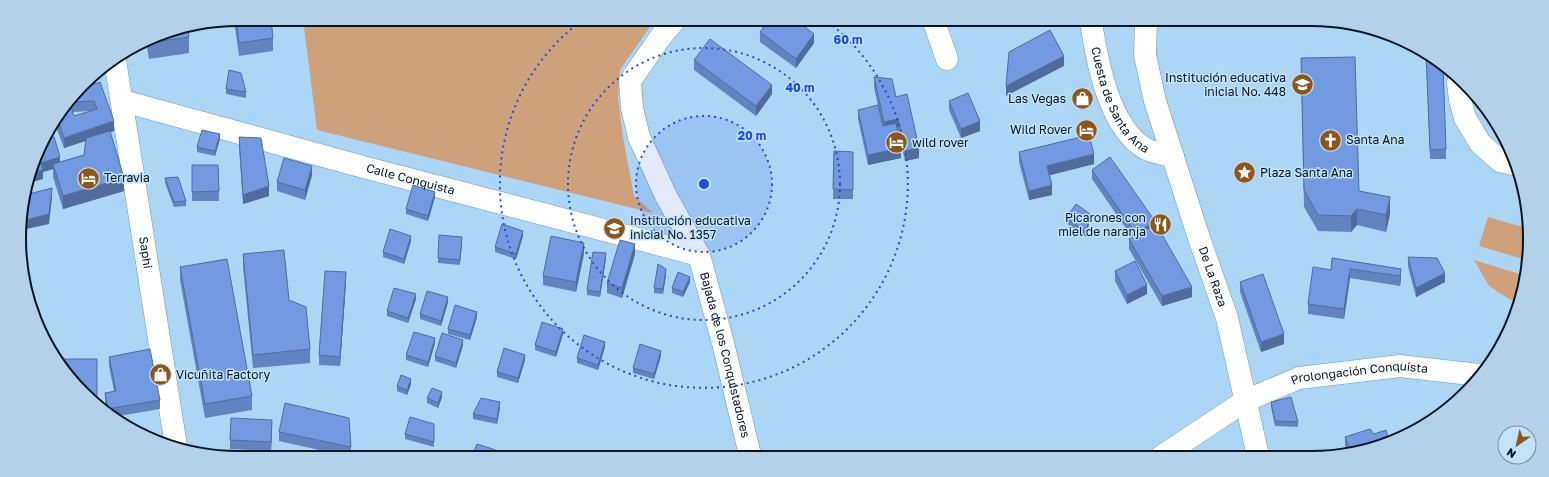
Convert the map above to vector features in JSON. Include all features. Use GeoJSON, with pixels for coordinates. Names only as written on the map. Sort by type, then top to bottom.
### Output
{"type":"FeatureCollection","features":[{"type":"Feature","properties":{"kind":"street","name":"Bajada de los Conquistadores"},"geometry":{"type":"LineString","coordinates":[[670,26],[630,81],[632,108],[639,137],[666,196],[699,256],[749,451]]}},
{"type":"Feature","properties":{"kind":"street"},"geometry":{"type":"LineString","coordinates":[[936,26],[948,59]]}},
{"type":"Feature","properties":{"kind":"street","name":"Cuesta de Santa Ana"},"geometry":{"type":"LineString","coordinates":[[1092,26],[1096,55],[1111,104],[1126,131],[1146,149],[1173,156]]}},
{"type":"Feature","properties":{"kind":"street","name":"De La Raza"},"geometry":{"type":"LineString","coordinates":[[1146,26],[1145,55],[1155,101],[1199,238],[1227,318],[1257,451]]}},
{"type":"Feature","properties":{"kind":"street","name":"Saphi"},"geometry":{"type":"LineString","coordinates":[[116,65],[123,101],[175,442]]}},
{"type":"Feature","properties":{"kind":"street"},"geometry":{"type":"LineString","coordinates":[[1458,86],[1460,100],[1465,118],[1480,143],[1500,161],[1509,163]]}},
{"type":"Feature","properties":{"kind":"street","name":"Calle Conquista"},"geometry":{"type":"LineString","coordinates":[[123,101],[699,256]]}},
{"type":"Feature","properties":{"kind":"street","name":"Prolongación Conquista"},"geometry":{"type":"LineString","coordinates":[[1170,451],[1245,401],[1299,378],[1400,366],[1474,375]]}},
{"type":"Feature","properties":{"kind":"shaded area"},"geometry":{"type":"Polygon","coordinates":[[[304,26],[651,26],[620,70],[618,98],[623,137],[634,196],[653,213],[317,130],[304,26]]]}},
{"type":"Feature","properties":{"kind":"shaded area"},"geometry":{"type":"Polygon","coordinates":[[[1488,217],[1523,227],[1522,259],[1479,246],[1488,217]]]}},
{"type":"Feature","properties":{"kind":"shaded area"},"geometry":{"type":"Polygon","coordinates":[[[1474,260],[1520,274],[1514,302],[1489,286],[1474,260]]]}},
{"type":"Feature","properties":{"kind":"building"},"geometry":{"type":"Polygon","coordinates":[[[237,26],[272,26],[273,38],[239,43],[237,26]]]}},
{"type":"Feature","properties":{"kind":"building"},"geometry":{"type":"Polygon","coordinates":[[[764,26],[804,26],[814,34],[796,59],[760,32],[764,26]]]}},
{"type":"Feature","properties":{"kind":"building"},"geometry":{"type":"Polygon","coordinates":[[[1050,30],[1064,56],[1006,86],[1009,52],[1050,30]]]}},
{"type":"Feature","properties":{"kind":"building"},"geometry":{"type":"Polygon","coordinates":[[[188,32],[189,37],[158,42],[188,32]]]}},
{"type":"Feature","properties":{"kind":"building"},"geometry":{"type":"Polygon","coordinates":[[[710,39],[772,85],[756,106],[694,60],[710,39]]]}},
{"type":"Feature","properties":{"kind":"building","name":"Santa Ana"},"geometry":{"type":"Polygon","coordinates":[[[1355,57],[1359,191],[1390,197],[1386,215],[1357,209],[1351,216],[1318,215],[1304,190],[1301,58],[1355,57]]]}},
{"type":"Feature","properties":{"kind":"building"},"geometry":{"type":"Polygon","coordinates":[[[1426,60],[1443,73],[1446,149],[1430,150],[1426,60]]]}},
{"type":"Feature","properties":{"kind":"building"},"geometry":{"type":"Polygon","coordinates":[[[229,70],[241,73],[246,92],[226,89],[229,70]]]}},
{"type":"Feature","properties":{"kind":"building"},"geometry":{"type":"Polygon","coordinates":[[[874,77],[892,79],[896,97],[907,94],[919,148],[905,151],[898,119],[884,122],[874,77]]]}},
{"type":"Feature","properties":{"kind":"building"},"geometry":{"type":"Polygon","coordinates":[[[100,82],[114,121],[64,138],[59,124],[71,108],[74,116],[97,109],[94,101],[76,102],[91,85],[100,82]]]}},
{"type":"Feature","properties":{"kind":"building"},"geometry":{"type":"Polygon","coordinates":[[[968,93],[980,121],[961,129],[949,101],[968,93]]]}},
{"type":"Feature","properties":{"kind":"building"},"geometry":{"type":"Polygon","coordinates":[[[878,105],[883,126],[896,123],[901,148],[868,155],[858,110],[878,105]]]}},
{"type":"Feature","properties":{"kind":"building"},"geometry":{"type":"Polygon","coordinates":[[[202,130],[220,134],[215,151],[197,147],[202,130]]]}},
{"type":"Feature","properties":{"kind":"building"},"geometry":{"type":"Polygon","coordinates":[[[110,131],[124,178],[63,196],[53,164],[84,155],[86,138],[110,131]]]}},
{"type":"Feature","properties":{"kind":"building"},"geometry":{"type":"Polygon","coordinates":[[[1089,135],[1094,154],[1047,166],[1052,185],[1029,191],[1019,152],[1089,135]]]}},
{"type":"Feature","properties":{"kind":"building"},"geometry":{"type":"Polygon","coordinates":[[[54,137],[60,157],[41,163],[43,170],[36,172],[42,157],[51,138],[54,137]]]}},
{"type":"Feature","properties":{"kind":"building"},"geometry":{"type":"Polygon","coordinates":[[[239,137],[261,138],[269,186],[243,195],[239,137]]]}},
{"type":"Feature","properties":{"kind":"building"},"geometry":{"type":"Polygon","coordinates":[[[834,151],[853,152],[853,190],[833,189],[834,151]]]}},
{"type":"Feature","properties":{"kind":"building"},"geometry":{"type":"Polygon","coordinates":[[[1110,157],[1155,221],[1136,234],[1092,170],[1110,157]]]}},
{"type":"Feature","properties":{"kind":"building"},"geometry":{"type":"Polygon","coordinates":[[[284,158],[312,166],[305,190],[277,182],[284,158]]]}},
{"type":"Feature","properties":{"kind":"building"},"geometry":{"type":"Polygon","coordinates":[[[192,165],[218,165],[219,191],[192,192],[192,165]]]}},
{"type":"Feature","properties":{"kind":"building"},"geometry":{"type":"Polygon","coordinates":[[[178,177],[186,201],[174,202],[165,178],[178,177]]]}},
{"type":"Feature","properties":{"kind":"building"},"geometry":{"type":"Polygon","coordinates":[[[413,185],[435,192],[428,216],[406,209],[413,185]]]}},
{"type":"Feature","properties":{"kind":"building"},"geometry":{"type":"Polygon","coordinates":[[[52,188],[49,214],[27,220],[31,193],[52,188]]]}},
{"type":"Feature","properties":{"kind":"building"},"geometry":{"type":"Polygon","coordinates":[[[1076,204],[1090,214],[1086,232],[1066,218],[1076,204]]]}},
{"type":"Feature","properties":{"kind":"building"},"geometry":{"type":"Polygon","coordinates":[[[502,224],[523,231],[516,254],[495,247],[502,224]]]}},
{"type":"Feature","properties":{"kind":"building"},"geometry":{"type":"Polygon","coordinates":[[[1156,224],[1192,287],[1162,296],[1129,239],[1156,224]]]}},
{"type":"Feature","properties":{"kind":"building"},"geometry":{"type":"Polygon","coordinates":[[[390,229],[411,236],[404,259],[383,252],[390,229]]]}},
{"type":"Feature","properties":{"kind":"building"},"geometry":{"type":"Polygon","coordinates":[[[439,235],[462,237],[460,260],[438,258],[439,235]]]}},
{"type":"Feature","properties":{"kind":"building"},"geometry":{"type":"Polygon","coordinates":[[[551,236],[584,243],[576,282],[543,276],[551,236]]]}},
{"type":"Feature","properties":{"kind":"building"},"geometry":{"type":"Polygon","coordinates":[[[620,240],[635,244],[622,288],[607,283],[620,240]]]}},
{"type":"Feature","properties":{"kind":"building"},"geometry":{"type":"Polygon","coordinates":[[[284,250],[289,300],[306,307],[310,349],[253,355],[243,254],[284,250]]]}},
{"type":"Feature","properties":{"kind":"building"},"geometry":{"type":"Polygon","coordinates":[[[593,252],[606,253],[600,292],[587,290],[593,252]]]}},
{"type":"Feature","properties":{"kind":"building"},"geometry":{"type":"Polygon","coordinates":[[[1408,257],[1437,258],[1445,273],[1416,288],[1408,257]]]}},
{"type":"Feature","properties":{"kind":"building"},"geometry":{"type":"Polygon","coordinates":[[[1332,258],[1401,269],[1400,276],[1350,269],[1344,309],[1308,304],[1313,267],[1331,270],[1332,258]]]}},
{"type":"Feature","properties":{"kind":"building"},"geometry":{"type":"Polygon","coordinates":[[[227,259],[252,396],[205,404],[180,267],[227,259]]]}},
{"type":"Feature","properties":{"kind":"building"},"geometry":{"type":"Polygon","coordinates":[[[1135,261],[1147,285],[1127,295],[1115,271],[1135,261]]]}},
{"type":"Feature","properties":{"kind":"building"},"geometry":{"type":"Polygon","coordinates":[[[658,264],[666,269],[663,289],[654,288],[658,264]]]}},
{"type":"Feature","properties":{"kind":"building"},"geometry":{"type":"Polygon","coordinates":[[[325,271],[346,272],[340,357],[319,355],[325,271]]]}},
{"type":"Feature","properties":{"kind":"building"},"geometry":{"type":"Polygon","coordinates":[[[678,272],[690,277],[683,292],[672,288],[678,272]]]}},
{"type":"Feature","properties":{"kind":"building"},"geometry":{"type":"Polygon","coordinates":[[[1263,274],[1284,334],[1261,342],[1240,282],[1263,274]]]}},
{"type":"Feature","properties":{"kind":"building"},"geometry":{"type":"Polygon","coordinates":[[[394,288],[416,294],[408,318],[387,311],[394,288]]]}},
{"type":"Feature","properties":{"kind":"building"},"geometry":{"type":"Polygon","coordinates":[[[427,291],[448,297],[441,321],[420,314],[427,291]]]}},
{"type":"Feature","properties":{"kind":"building"},"geometry":{"type":"Polygon","coordinates":[[[455,305],[477,312],[470,335],[448,329],[455,305]]]}},
{"type":"Feature","properties":{"kind":"building"},"geometry":{"type":"Polygon","coordinates":[[[542,322],[563,329],[556,352],[535,345],[542,322]]]}},
{"type":"Feature","properties":{"kind":"building"},"geometry":{"type":"Polygon","coordinates":[[[414,332],[435,338],[428,362],[406,355],[414,332]]]}},
{"type":"Feature","properties":{"kind":"building"},"geometry":{"type":"Polygon","coordinates":[[[442,333],[463,340],[456,363],[435,356],[442,333]]]}},
{"type":"Feature","properties":{"kind":"building"},"geometry":{"type":"Polygon","coordinates":[[[584,335],[605,342],[598,365],[577,358],[584,335]]]}},
{"type":"Feature","properties":{"kind":"building"},"geometry":{"type":"Polygon","coordinates":[[[640,344],[661,351],[654,374],[633,368],[640,344]]]}},
{"type":"Feature","properties":{"kind":"building"},"geometry":{"type":"Polygon","coordinates":[[[504,348],[525,355],[518,378],[497,372],[504,348]]]}},
{"type":"Feature","properties":{"kind":"building"},"geometry":{"type":"Polygon","coordinates":[[[150,349],[160,400],[111,408],[107,406],[105,393],[116,391],[109,357],[150,349]]]}},
{"type":"Feature","properties":{"kind":"building"},"geometry":{"type":"Polygon","coordinates":[[[63,359],[97,359],[97,397],[79,379],[63,359]]]}},
{"type":"Feature","properties":{"kind":"building"},"geometry":{"type":"Polygon","coordinates":[[[401,375],[411,379],[407,390],[397,386],[401,375]]]}},
{"type":"Feature","properties":{"kind":"building"},"geometry":{"type":"Polygon","coordinates":[[[432,388],[442,392],[438,403],[427,398],[432,388]]]}},
{"type":"Feature","properties":{"kind":"building"},"geometry":{"type":"Polygon","coordinates":[[[1291,397],[1298,422],[1275,421],[1271,402],[1291,397]]]}},
{"type":"Feature","properties":{"kind":"building"},"geometry":{"type":"Polygon","coordinates":[[[481,398],[500,402],[497,419],[473,414],[481,398]]]}},
{"type":"Feature","properties":{"kind":"building"},"geometry":{"type":"Polygon","coordinates":[[[285,403],[349,418],[351,447],[279,432],[285,403]]]}},
{"type":"Feature","properties":{"kind":"building"},"geometry":{"type":"Polygon","coordinates":[[[410,417],[434,424],[434,442],[405,434],[410,417]]]}},
{"type":"Feature","properties":{"kind":"building"},"geometry":{"type":"Polygon","coordinates":[[[231,418],[272,420],[271,442],[230,440],[231,418]]]}},
{"type":"Feature","properties":{"kind":"building"},"geometry":{"type":"Polygon","coordinates":[[[1370,429],[1374,434],[1386,430],[1388,437],[1349,447],[1345,437],[1370,429]]]}},
{"type":"Feature","properties":{"kind":"building"},"geometry":{"type":"Polygon","coordinates":[[[477,444],[496,450],[496,451],[474,451],[477,444]]]}},
{"type":"Feature","properties":{"kind":"place","name":"Institución educativa inicial No. 448"},"geometry":{"type":"Point","coordinates":[1302,85]}},
{"type":"Feature","properties":{"kind":"place","name":"Las Vegas"},"geometry":{"type":"Point","coordinates":[1082,99]}},
{"type":"Feature","properties":{"kind":"place","name":"Wild Rover"},"geometry":{"type":"Point","coordinates":[1087,130]}},
{"type":"Feature","properties":{"kind":"place","name":"Santa Ana"},"geometry":{"type":"Point","coordinates":[1330,140]}},
{"type":"Feature","properties":{"kind":"place","name":"wild rover"},"geometry":{"type":"Point","coordinates":[896,143]}},
{"type":"Feature","properties":{"kind":"place","name":"Plaza Santa Ana"},"geometry":{"type":"Point","coordinates":[1245,173]}},
{"type":"Feature","properties":{"kind":"place","name":"Terravia"},"geometry":{"type":"Point","coordinates":[88,178]}},
{"type":"Feature","properties":{"kind":"place","name":"Picarones con miel de naranja"},"geometry":{"type":"Point","coordinates":[1161,225]}},
{"type":"Feature","properties":{"kind":"place","name":"Institución educativa inicial No. 1357"},"geometry":{"type":"Point","coordinates":[615,228]}},
{"type":"Feature","properties":{"kind":"place","name":"Vicuñita Factory"},"geometry":{"type":"Point","coordinates":[160,375]}}]}
